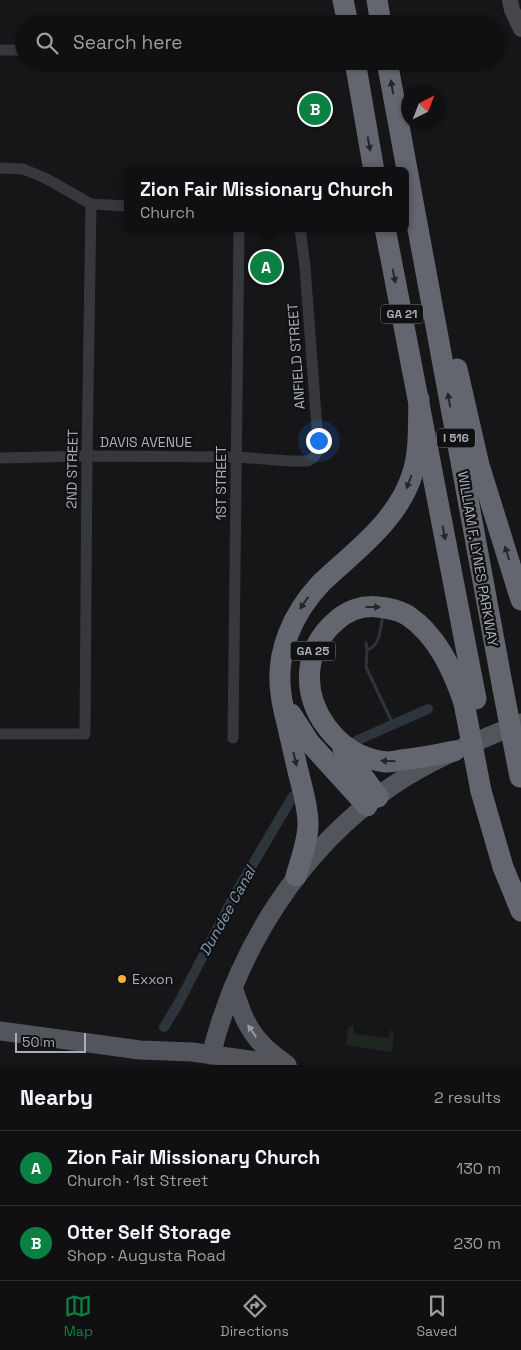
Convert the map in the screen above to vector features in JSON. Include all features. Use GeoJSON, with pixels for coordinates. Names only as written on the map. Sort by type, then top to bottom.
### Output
{"type":"FeatureCollection","features":[{"type":"Feature","properties":{"kind":"highway"},"geometry":{"type":"LineString","coordinates":[[343,0],[346,15]]}},
{"type":"Feature","properties":{"kind":"highway"},"geometry":{"type":"LineString","coordinates":[[377,0],[380,15]]}},
{"type":"Feature","properties":{"kind":"highway"},"geometry":{"type":"LineString","coordinates":[[356,70],[373,167]]}},
{"type":"Feature","properties":{"kind":"highway"},"geometry":{"type":"LineString","coordinates":[[389,70],[406,167]]}},
{"type":"Feature","properties":{"kind":"highway"},"geometry":{"type":"LineString","coordinates":[[409,182],[441,302],[480,465],[521,600]]}},
{"type":"Feature","properties":{"kind":"highway","name":"WILLIAM F. LYNES PARKWAY"},"geometry":{"type":"LineString","coordinates":[[410,187],[520,780]]}},
{"type":"Feature","properties":{"kind":"highway","name":"GA 21"},"geometry":{"type":"LineString","coordinates":[[386,232],[419,399]]}},
{"type":"Feature","properties":{"kind":"highway"},"geometry":{"type":"LineString","coordinates":[[296,876],[307,834],[307,812],[281,694],[282,656],[294,619],[302,606],[321,583],[388,520],[398,506],[413,472],[416,455],[419,399]]}},
{"type":"Feature","properties":{"kind":"highway","name":"WILLIAM F. LYNES PARKWAY"},"geometry":{"type":"LineString","coordinates":[[419,399],[470,701],[487,789],[521,910]]}},
{"type":"Feature","properties":{"kind":"highway","name":"GA 25"},"geometry":{"type":"LineString","coordinates":[[454,751],[416,759],[388,762],[368,758],[343,745],[318,714],[313,702],[309,674],[314,648],[330,626],[342,615],[360,608],[373,607],[398,611],[421,627],[436,643],[458,686],[470,701]]}},
{"type":"Feature","properties":{"kind":"highway"},"geometry":{"type":"LineString","coordinates":[[281,694],[294,720],[309,742],[372,801]]}},
{"type":"Feature","properties":{"kind":"highway"},"geometry":{"type":"LineString","coordinates":[[330,731],[372,801]]}},
{"type":"Feature","properties":{"kind":"main road","name":"GA 25"},"geometry":{"type":"LineString","coordinates":[[454,751],[521,723]]}},
{"type":"Feature","properties":{"kind":"main road"},"geometry":{"type":"LineString","coordinates":[[212,1060],[218,1028],[234,987],[264,926],[296,876],[327,842],[372,801],[392,786],[454,751]]}},
{"type":"Feature","properties":{"kind":"main road"},"geometry":{"type":"LineString","coordinates":[[234,987],[247,1024],[255,1036],[287,1065]]}},
{"type":"Feature","properties":{"kind":"main road"},"geometry":{"type":"LineString","coordinates":[[0,1031],[140,1050],[192,1052],[212,1060],[287,1065]]}},
{"type":"Feature","properties":{"kind":"street"},"geometry":{"type":"LineString","coordinates":[[510,0],[512,10],[521,29]]}},
{"type":"Feature","properties":{"kind":"street"},"geometry":{"type":"LineString","coordinates":[[0,50],[15,50]]}},
{"type":"Feature","properties":{"kind":"street"},"geometry":{"type":"LineString","coordinates":[[0,168],[23,169],[46,178],[91,204],[124,206]]}},
{"type":"Feature","properties":{"kind":"street","name":"2ND STREET"},"geometry":{"type":"LineString","coordinates":[[0,734],[85,734],[91,204]]}},
{"type":"Feature","properties":{"kind":"street","name":"1ST STREET"},"geometry":{"type":"LineString","coordinates":[[233,738],[239,232]]}},
{"type":"Feature","properties":{"kind":"street","name":"ANFIELD STREET"},"geometry":{"type":"LineString","coordinates":[[301,232],[305,267],[318,451]]}},
{"type":"Feature","properties":{"kind":"street","name":"DAVIS AVENUE"},"geometry":{"type":"LineString","coordinates":[[0,458],[87,456],[237,457],[308,461],[318,451]]}},
{"type":"Feature","properties":{"kind":"shaded area"},"geometry":{"type":"Polygon","coordinates":[[[351,1025],[354,1026],[354,1034],[389,1038],[390,1030],[392,1031],[394,1034],[392,1052],[346,1045],[348,1028],[351,1025]]]}},
{"type":"Feature","properties":{"kind":"waterway"},"geometry":{"type":"LineString","coordinates":[[367,650],[372,648],[377,641],[383,615]]}},
{"type":"Feature","properties":{"kind":"waterway"},"geometry":{"type":"LineString","coordinates":[[366,643],[366,667],[393,724]]}},
{"type":"Feature","properties":{"kind":"waterway","name":"Dundee Canal"},"geometry":{"type":"LineString","coordinates":[[353,744],[358,740],[428,709]]}},
{"type":"Feature","properties":{"kind":"waterway","name":"Dundee Canal"},"geometry":{"type":"LineString","coordinates":[[164,1027],[177,1006],[234,896],[293,796]]}},
{"type":"Feature","properties":{"kind":"place","name":"Otter Self Storage"},"geometry":{"type":"Point","coordinates":[315,109]}},
{"type":"Feature","properties":{"kind":"place","name":"Zion Fair Missionary Church"},"geometry":{"type":"Point","coordinates":[266,267]}},
{"type":"Feature","properties":{"kind":"place","name":"Exxon"},"geometry":{"type":"Point","coordinates":[122,979]}}]}
